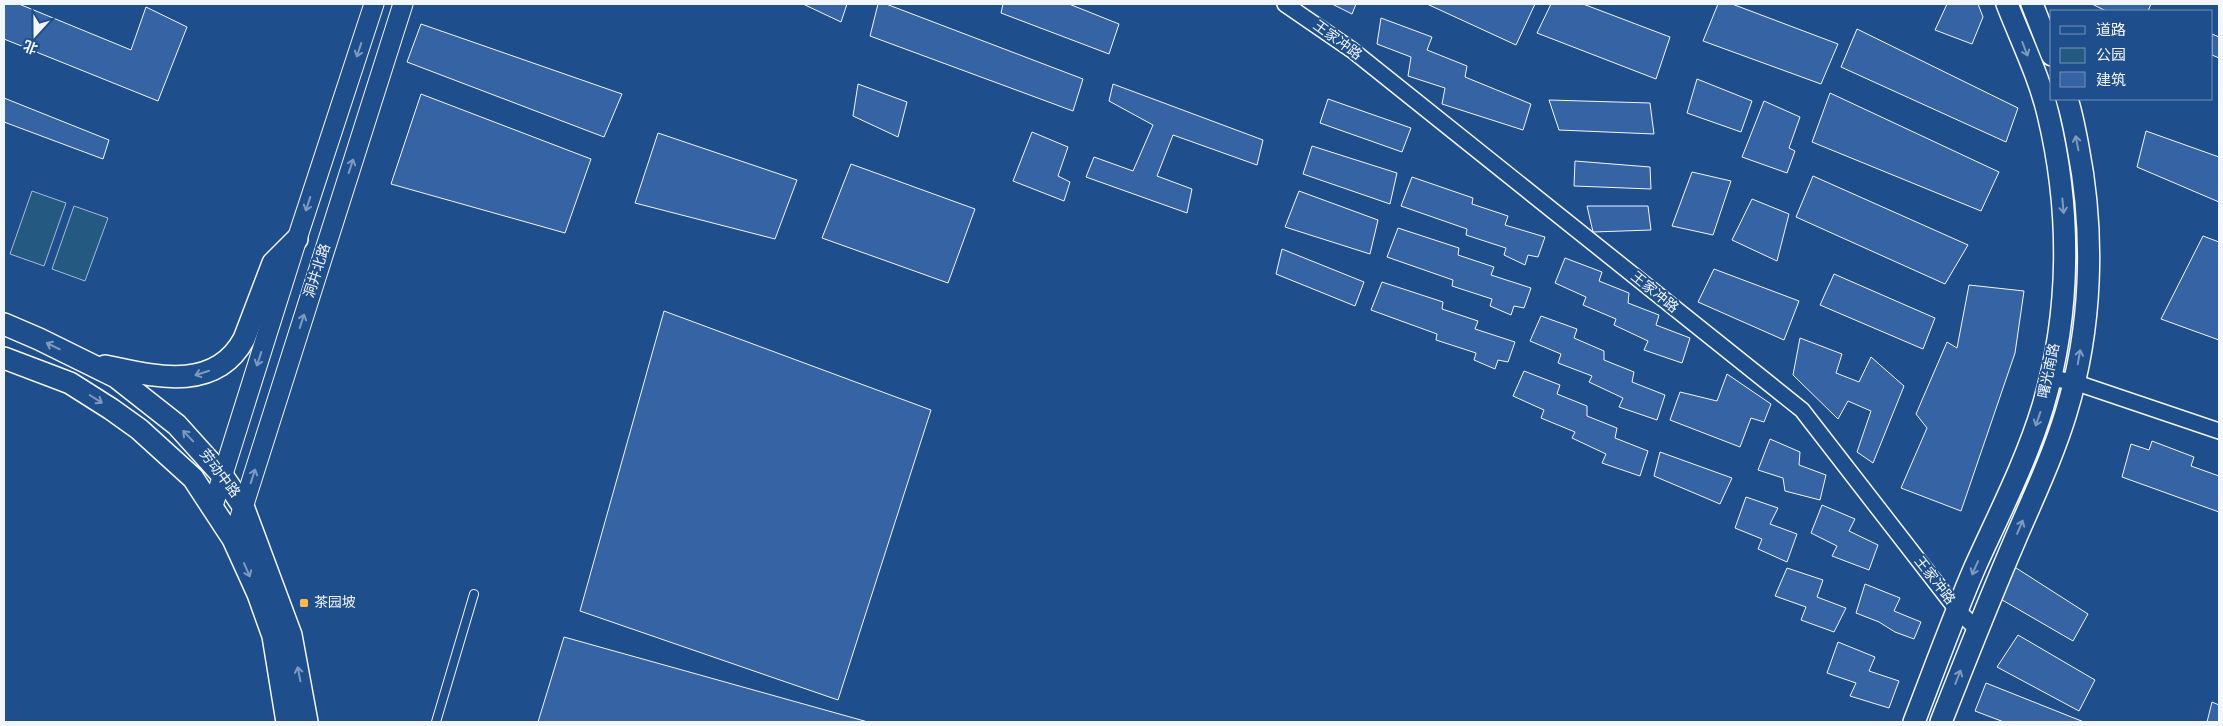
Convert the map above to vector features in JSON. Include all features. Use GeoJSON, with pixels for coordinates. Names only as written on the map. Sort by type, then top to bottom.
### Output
{"type":"FeatureCollection","features":[{"type":"Feature","properties":{"kind":"main road","name":"曙光南路"},"geometry":{"type":"LineString","coordinates":[[1914,722],[1956,610],[2030,442],[2050,378],[2064,289],[2066,252],[2063,205],[2048,113],[2007,4]]}},
{"type":"Feature","properties":{"kind":"main road"},"geometry":{"type":"LineString","coordinates":[[2032,4],[2050,50]]}},
{"type":"Feature","properties":{"kind":"main road","name":"曙光南路"},"geometry":{"type":"LineString","coordinates":[[1941,722],[1977,630],[2052,452],[2066,413],[2080,355],[2087,296],[2089,253],[2087,206],[2083,170],[2067,100]]}},
{"type":"Feature","properties":{"kind":"main road"},"geometry":{"type":"LineString","coordinates":[[86,362],[156,377],[182,378],[221,365],[240,348],[273,263],[297,239]]}},
{"type":"Feature","properties":{"kind":"main road","name":"劳动中路"},"geometry":{"type":"LineString","coordinates":[[4,324],[116,377],[177,425],[222,475],[243,506],[291,635],[307,722]]}},
{"type":"Feature","properties":{"kind":"main road","name":"劳动中路"},"geometry":{"type":"LineString","coordinates":[[4,358],[70,383],[139,429],[193,478],[233,539],[258,594],[272,636],[287,722]]}},
{"type":"Feature","properties":{"kind":"street"},"geometry":{"type":"LineString","coordinates":[[213,506],[297,239],[374,4]]}},
{"type":"Feature","properties":{"kind":"street","name":"洞井北路"},"geometry":{"type":"LineString","coordinates":[[233,539],[403,4]]}},
{"type":"Feature","properties":{"kind":"street","name":"王家冲路"},"geometry":{"type":"LineString","coordinates":[[1285,4],[1352,50],[1802,410],[1956,610],[1977,630]]}},
{"type":"Feature","properties":{"kind":"street"},"geometry":{"type":"LineString","coordinates":[[2050,378],[2074,382],[2219,431]]}},
{"type":"Feature","properties":{"kind":"lane"},"geometry":{"type":"LineString","coordinates":[[436,722],[474,594]]}},
{"type":"Feature","properties":{"kind":"green space"},"geometry":{"type":"Polygon","coordinates":[[[32,191],[66,203],[44,266],[10,254],[32,191]]]}},
{"type":"Feature","properties":{"kind":"green space"},"geometry":{"type":"Polygon","coordinates":[[[74,206],[108,218],[85,281],[52,269],[74,206]]]}},
{"type":"Feature","properties":{"kind":"building"},"geometry":{"type":"Polygon","coordinates":[[[4,4],[19,4],[131,50],[146,7],[187,27],[158,101],[4,39],[4,4]]]}},
{"type":"Feature","properties":{"kind":"building"},"geometry":{"type":"Polygon","coordinates":[[[803,4],[847,4],[841,22],[803,4]]]}},
{"type":"Feature","properties":{"kind":"building"},"geometry":{"type":"Polygon","coordinates":[[[878,4],[886,4],[1083,79],[1073,111],[870,36],[878,4]]]}},
{"type":"Feature","properties":{"kind":"building"},"geometry":{"type":"Polygon","coordinates":[[[1003,4],[1069,4],[1119,24],[1109,54],[1001,13],[1003,4]]]}},
{"type":"Feature","properties":{"kind":"building"},"geometry":{"type":"Polygon","coordinates":[[[1332,4],[1356,4],[1352,14],[1332,4]]]}},
{"type":"Feature","properties":{"kind":"building"},"geometry":{"type":"Polygon","coordinates":[[[1427,4],[1535,4],[1516,45],[1427,4]]]}},
{"type":"Feature","properties":{"kind":"building"},"geometry":{"type":"Polygon","coordinates":[[[1551,4],[1583,4],[1670,37],[1656,79],[1537,33],[1551,4]]]}},
{"type":"Feature","properties":{"kind":"building"},"geometry":{"type":"Polygon","coordinates":[[[1718,4],[1732,4],[1838,44],[1821,84],[1703,41],[1718,4]]]}},
{"type":"Feature","properties":{"kind":"building"},"geometry":{"type":"Polygon","coordinates":[[[1947,4],[1978,4],[1983,17],[1972,44],[1935,30],[1947,4]]]}},
{"type":"Feature","properties":{"kind":"building"},"geometry":{"type":"Polygon","coordinates":[[[2092,4],[2151,4],[2148,10],[2104,10],[2092,4]]]}},
{"type":"Feature","properties":{"kind":"building"},"geometry":{"type":"Polygon","coordinates":[[[1381,18],[1432,37],[1427,50],[1467,66],[1465,77],[1531,104],[1523,130],[1442,104],[1445,88],[1408,76],[1411,57],[1377,44],[1381,18]]]}},
{"type":"Feature","properties":{"kind":"building"},"geometry":{"type":"Polygon","coordinates":[[[421,24],[622,94],[604,137],[407,62],[421,24]]]}},
{"type":"Feature","properties":{"kind":"building"},"geometry":{"type":"Polygon","coordinates":[[[1857,29],[2018,108],[2006,142],[1841,67],[1857,29]]]}},
{"type":"Feature","properties":{"kind":"building"},"geometry":{"type":"Polygon","coordinates":[[[2213,34],[2219,37],[2219,58],[2213,55],[2213,34]]]}},
{"type":"Feature","properties":{"kind":"building"},"geometry":{"type":"Polygon","coordinates":[[[1697,79],[1752,101],[1741,132],[1687,113],[1697,79]]]}},
{"type":"Feature","properties":{"kind":"building"},"geometry":{"type":"Polygon","coordinates":[[[858,84],[907,102],[898,137],[853,116],[858,84]]]}},
{"type":"Feature","properties":{"kind":"building"},"geometry":{"type":"Polygon","coordinates":[[[1113,84],[1263,140],[1257,165],[1173,135],[1157,176],[1192,189],[1187,213],[1086,177],[1094,157],[1133,171],[1153,125],[1109,101],[1113,84]]]}},
{"type":"Feature","properties":{"kind":"building"},"geometry":{"type":"Polygon","coordinates":[[[1830,93],[1999,172],[1981,211],[1812,142],[1830,93]]]}},
{"type":"Feature","properties":{"kind":"building"},"geometry":{"type":"Polygon","coordinates":[[[421,94],[591,159],[565,233],[391,184],[421,94]]]}},
{"type":"Feature","properties":{"kind":"building"},"geometry":{"type":"Polygon","coordinates":[[[4,98],[109,140],[103,159],[4,122],[4,98]]]}},
{"type":"Feature","properties":{"kind":"building"},"geometry":{"type":"Polygon","coordinates":[[[1328,99],[1411,128],[1402,152],[1320,123],[1328,99]]]}},
{"type":"Feature","properties":{"kind":"building"},"geometry":{"type":"Polygon","coordinates":[[[1549,100],[1650,103],[1654,134],[1559,130],[1549,100]]]}},
{"type":"Feature","properties":{"kind":"building"},"geometry":{"type":"Polygon","coordinates":[[[1764,101],[1800,117],[1789,148],[1795,151],[1787,173],[1742,157],[1764,101]]]}},
{"type":"Feature","properties":{"kind":"building"},"geometry":{"type":"Polygon","coordinates":[[[2146,131],[2219,157],[2219,202],[2137,167],[2146,131]]]}},
{"type":"Feature","properties":{"kind":"building"},"geometry":{"type":"Polygon","coordinates":[[[1032,132],[1068,147],[1058,176],[1070,182],[1064,201],[1013,181],[1032,132]]]}},
{"type":"Feature","properties":{"kind":"building"},"geometry":{"type":"Polygon","coordinates":[[[658,133],[797,180],[775,239],[635,203],[658,133]]]}},
{"type":"Feature","properties":{"kind":"building"},"geometry":{"type":"Polygon","coordinates":[[[1312,146],[1397,173],[1390,204],[1303,174],[1312,146]]]}},
{"type":"Feature","properties":{"kind":"building"},"geometry":{"type":"Polygon","coordinates":[[[1575,161],[1650,167],[1651,189],[1574,186],[1575,161]]]}},
{"type":"Feature","properties":{"kind":"building"},"geometry":{"type":"Polygon","coordinates":[[[851,164],[975,209],[948,283],[822,238],[851,164]]]}},
{"type":"Feature","properties":{"kind":"building"},"geometry":{"type":"Polygon","coordinates":[[[1692,172],[1731,181],[1713,235],[1672,226],[1692,172]]]}},
{"type":"Feature","properties":{"kind":"building"},"geometry":{"type":"Polygon","coordinates":[[[1813,176],[1968,245],[1945,284],[1796,217],[1813,176]]]}},
{"type":"Feature","properties":{"kind":"building"},"geometry":{"type":"Polygon","coordinates":[[[1412,177],[1473,198],[1472,204],[1508,216],[1505,225],[1545,237],[1538,257],[1528,255],[1525,265],[1504,255],[1506,248],[1466,235],[1467,229],[1401,206],[1412,177]]]}},
{"type":"Feature","properties":{"kind":"building"},"geometry":{"type":"Polygon","coordinates":[[[1299,191],[1378,220],[1370,254],[1285,227],[1299,191]]]}},
{"type":"Feature","properties":{"kind":"building"},"geometry":{"type":"Polygon","coordinates":[[[1752,199],[1789,214],[1777,261],[1732,240],[1752,199]]]}},
{"type":"Feature","properties":{"kind":"building"},"geometry":{"type":"Polygon","coordinates":[[[1587,206],[1648,206],[1651,230],[1593,232],[1587,206]]]}},
{"type":"Feature","properties":{"kind":"building"},"geometry":{"type":"Polygon","coordinates":[[[1398,228],[1459,248],[1458,255],[1494,267],[1491,275],[1531,288],[1524,308],[1514,306],[1511,315],[1490,306],[1492,299],[1452,286],[1453,280],[1387,257],[1398,228]]]}},
{"type":"Feature","properties":{"kind":"building"},"geometry":{"type":"Polygon","coordinates":[[[2203,236],[2219,242],[2219,340],[2161,319],[2203,236]]]}},
{"type":"Feature","properties":{"kind":"building"},"geometry":{"type":"Polygon","coordinates":[[[1282,249],[1364,282],[1355,306],[1276,274],[1282,249]]]}},
{"type":"Feature","properties":{"kind":"building"},"geometry":{"type":"Polygon","coordinates":[[[1565,258],[1602,272],[1599,281],[1629,293],[1628,303],[1659,315],[1656,325],[1690,338],[1682,363],[1644,350],[1648,341],[1614,325],[1616,319],[1583,305],[1586,297],[1555,283],[1565,258]]]}},
{"type":"Feature","properties":{"kind":"building"},"geometry":{"type":"Polygon","coordinates":[[[1714,269],[1799,301],[1784,340],[1698,302],[1714,269]]]}},
{"type":"Feature","properties":{"kind":"building"},"geometry":{"type":"Polygon","coordinates":[[[1834,274],[1935,318],[1923,349],[1820,305],[1834,274]]]}},
{"type":"Feature","properties":{"kind":"building"},"geometry":{"type":"Polygon","coordinates":[[[1382,282],[1443,302],[1442,309],[1478,321],[1475,329],[1515,342],[1508,362],[1498,360],[1495,369],[1474,360],[1476,353],[1436,340],[1437,334],[1371,310],[1382,282]]]}},
{"type":"Feature","properties":{"kind":"building"},"geometry":{"type":"Polygon","coordinates":[[[1969,285],[2024,291],[2015,353],[1961,511],[1901,488],[1927,428],[1916,414],[1947,342],[1957,348],[1969,285]]]}},
{"type":"Feature","properties":{"kind":"building"},"geometry":{"type":"Polygon","coordinates":[[[664,311],[931,410],[838,700],[580,611],[664,311]]]}},
{"type":"Feature","properties":{"kind":"building"},"geometry":{"type":"Polygon","coordinates":[[[1541,316],[1577,329],[1574,338],[1604,351],[1604,360],[1634,372],[1632,382],[1665,395],[1657,420],[1619,407],[1623,398],[1589,382],[1592,376],[1558,363],[1561,354],[1530,341],[1541,316]]]}},
{"type":"Feature","properties":{"kind":"building"},"geometry":{"type":"Polygon","coordinates":[[[1800,338],[1842,354],[1836,373],[1859,382],[1871,357],[1904,386],[1873,463],[1857,452],[1871,411],[1848,401],[1838,419],[1793,375],[1800,338]]]}},
{"type":"Feature","properties":{"kind":"building"},"geometry":{"type":"Polygon","coordinates":[[[1524,371],[1560,385],[1557,394],[1587,406],[1587,416],[1617,428],[1615,438],[1648,451],[1640,476],[1602,463],[1606,454],[1572,438],[1575,432],[1541,418],[1544,410],[1513,396],[1524,371]]]}},
{"type":"Feature","properties":{"kind":"building"},"geometry":{"type":"Polygon","coordinates":[[[1727,374],[1771,404],[1764,422],[1751,418],[1740,447],[1670,420],[1680,392],[1717,401],[1727,374]]]}},
{"type":"Feature","properties":{"kind":"building"},"geometry":{"type":"Polygon","coordinates":[[[1770,439],[1800,452],[1799,465],[1826,475],[1820,500],[1785,491],[1783,478],[1758,470],[1770,439]]]}},
{"type":"Feature","properties":{"kind":"building"},"geometry":{"type":"Polygon","coordinates":[[[2152,441],[2194,457],[2191,466],[2219,476],[2219,512],[2122,477],[2131,444],[2149,450],[2152,441]]]}},
{"type":"Feature","properties":{"kind":"building"},"geometry":{"type":"Polygon","coordinates":[[[1660,452],[1732,478],[1720,504],[1654,476],[1660,452]]]}},
{"type":"Feature","properties":{"kind":"building"},"geometry":{"type":"Polygon","coordinates":[[[1746,497],[1778,508],[1770,524],[1797,534],[1787,562],[1758,549],[1762,539],[1735,528],[1746,497]]]}},
{"type":"Feature","properties":{"kind":"building"},"geometry":{"type":"Polygon","coordinates":[[[1822,505],[1855,519],[1849,531],[1878,545],[1869,570],[1832,556],[1837,546],[1811,533],[1822,505]]]}},
{"type":"Feature","properties":{"kind":"building"},"geometry":{"type":"Polygon","coordinates":[[[2013,566],[2088,614],[2073,641],[1997,597],[2013,566]]]}},
{"type":"Feature","properties":{"kind":"building"},"geometry":{"type":"Polygon","coordinates":[[[1787,568],[1823,580],[1817,597],[1846,608],[1834,632],[1801,620],[1806,607],[1775,596],[1787,568]]]}},
{"type":"Feature","properties":{"kind":"building"},"geometry":{"type":"Polygon","coordinates":[[[1865,584],[1900,598],[1894,611],[1921,622],[1914,639],[1856,613],[1865,584]]]}},
{"type":"Feature","properties":{"kind":"building"},"geometry":{"type":"Polygon","coordinates":[[[2018,635],[2095,680],[2079,711],[1997,667],[2018,635]]]}},
{"type":"Feature","properties":{"kind":"building"},"geometry":{"type":"Polygon","coordinates":[[[564,637],[868,722],[538,722],[564,637]]]}},
{"type":"Feature","properties":{"kind":"building"},"geometry":{"type":"Polygon","coordinates":[[[1838,642],[1875,657],[1869,671],[1899,681],[1889,708],[1850,696],[1856,683],[1827,673],[1838,642]]]}},
{"type":"Feature","properties":{"kind":"building"},"geometry":{"type":"Polygon","coordinates":[[[1986,683],[2084,722],[2004,722],[1975,711],[1986,683]]]}},
{"type":"Feature","properties":{"kind":"building"},"geometry":{"type":"Polygon","coordinates":[[[2212,702],[2219,705],[2219,722],[2207,722],[2212,702]]]}},
{"type":"Feature","properties":{"kind":"place","name":"茶园坡"},"geometry":{"type":"Point","coordinates":[304,603]}}]}
